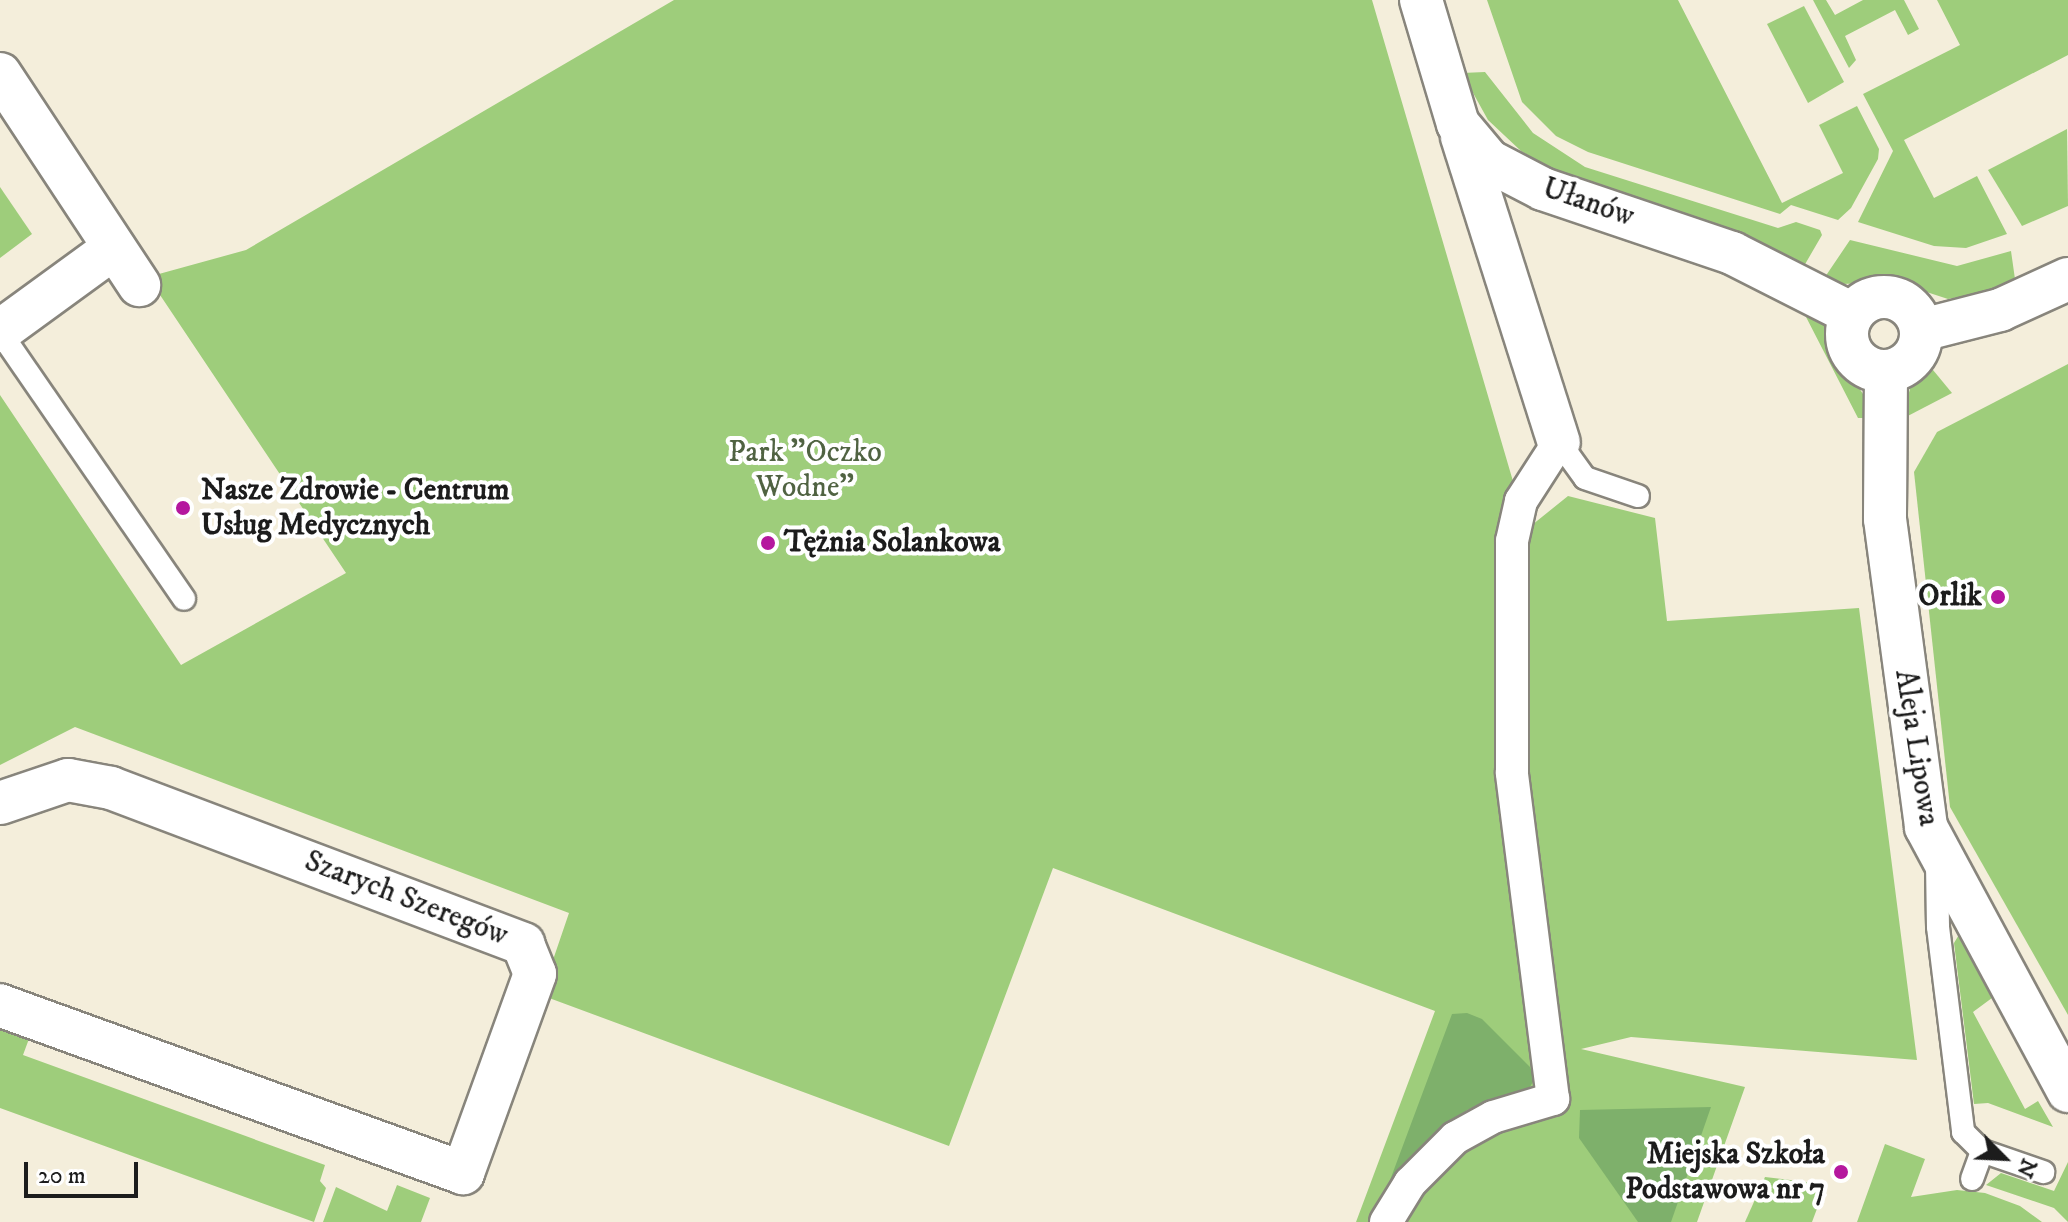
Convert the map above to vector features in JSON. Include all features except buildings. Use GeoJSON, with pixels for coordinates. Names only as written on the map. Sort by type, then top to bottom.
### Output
{"type":"FeatureCollection","features":[{"type":"Feature","properties":{"kind":"street","name":"Ułanów"},"geometry":{"type":"LineString","coordinates":[[1421,0],[1458,124],[1480,154],[1514,176],[1705,242],[1852,314]]}},
{"type":"Feature","properties":{"kind":"street"},"geometry":{"type":"LineString","coordinates":[[6,95],[139,285]]}},
{"type":"Feature","properties":{"kind":"street"},"geometry":{"type":"LineString","coordinates":[[1386,1222],[1410,1183],[1455,1138],[1493,1117],[1553,1099],[1512,773],[1512,541],[1521,501],[1559,442],[1458,124]]}},
{"type":"Feature","properties":{"kind":"street"},"geometry":{"type":"LineString","coordinates":[[0,332],[114,248]]}},
{"type":"Feature","properties":{"kind":"street"},"geometry":{"type":"LineString","coordinates":[[1922,330],[2000,310],[2068,279]]}},
{"type":"Feature","properties":{"kind":"street"},"geometry":{"type":"LineString","coordinates":[[1892,297],[1912,309],[1922,330],[1916,354],[1886,372],[1855,358],[1847,337],[1852,314],[1870,299],[1892,297]]}},
{"type":"Feature","properties":{"kind":"street","name":"Aleja Lipowa"},"geometry":{"type":"LineString","coordinates":[[1886,372],[1888,547],[1923,812],[1938,854],[2068,1091]]}},
{"type":"Feature","properties":{"kind":"street","name":"Szarych Szeregów"},"geometry":{"type":"LineString","coordinates":[[0,803],[68,780],[103,785],[523,944],[535,974],[463,1173],[0,1005]]}},
{"type":"Feature","properties":{"kind":"lane"},"geometry":{"type":"LineString","coordinates":[[0,332],[184,599]]}},
{"type":"Feature","properties":{"kind":"lane"},"geometry":{"type":"LineString","coordinates":[[1559,442],[1569,462],[1585,478],[1638,496]]}},
{"type":"Feature","properties":{"kind":"lane"},"geometry":{"type":"LineString","coordinates":[[1938,854],[1938,927],[1960,1119],[1966,1138],[1982,1151],[2043,1172]]}},
{"type":"Feature","properties":{"kind":"lane"},"geometry":{"type":"LineString","coordinates":[[1972,1179],[1982,1151]]}},
{"type":"Feature","properties":{"kind":"green space","name":"Park \"Oczko Wodne\""},"geometry":{"type":"Polygon","coordinates":[[[674,0],[1372,0],[1527,529],[1568,496],[1655,518],[1667,621],[1859,608],[1917,1060],[1631,1037],[1581,1049],[1745,1087],[1697,1222],[1356,1222],[1435,1011],[1053,868],[949,1146],[541,995],[569,913],[75,727],[0,765],[0,395],[181,665],[346,573],[148,277],[246,250],[674,0]]]}},
{"type":"Feature","properties":{"kind":"green space"},"geometry":{"type":"Polygon","coordinates":[[[1487,0],[1678,0],[1782,203],[1843,173],[1819,125],[1857,106],[1879,149],[1878,159],[1851,208],[1838,220],[1791,205],[1780,214],[1588,152],[1556,136],[1522,102],[1487,0]]]}},
{"type":"Feature","properties":{"kind":"green space"},"geometry":{"type":"Polygon","coordinates":[[[1813,0],[1826,0],[1835,15],[1863,0],[1904,0],[1919,29],[1908,35],[1895,10],[1845,36],[1856,60],[1849,68],[1813,0]]]}},
{"type":"Feature","properties":{"kind":"green space"},"geometry":{"type":"Polygon","coordinates":[[[1937,0],[2068,0],[2068,55],[1904,140],[1934,198],[1977,176],[2007,234],[1966,248],[1934,246],[1858,222],[1893,151],[1863,94],[1960,45],[1937,0]]]}},
{"type":"Feature","properties":{"kind":"green space"},"geometry":{"type":"Polygon","coordinates":[[[1804,6],[1844,82],[1808,103],[1767,24],[1804,6]]]}},
{"type":"Feature","properties":{"kind":"green space"},"geometry":{"type":"Polygon","coordinates":[[[1485,72],[1533,133],[1585,167],[1778,228],[1796,222],[1820,230],[1822,235],[1804,266],[1729,231],[1577,184],[1521,151],[1488,120],[1462,73],[1485,72]]]}},
{"type":"Feature","properties":{"kind":"green space"},"geometry":{"type":"Polygon","coordinates":[[[2067,129],[2068,206],[2022,226],[1988,170],[2067,129]]]}},
{"type":"Feature","properties":{"kind":"green space"},"geometry":{"type":"Polygon","coordinates":[[[0,187],[32,234],[0,258],[0,187]]]}},
{"type":"Feature","properties":{"kind":"green space"},"geometry":{"type":"Polygon","coordinates":[[[1850,240],[1957,266],[2011,251],[2015,279],[2004,289],[1948,299],[1896,282],[1842,284],[1825,277],[1850,240]]]}},
{"type":"Feature","properties":{"kind":"green space"},"geometry":{"type":"Polygon","coordinates":[[[1808,309],[1830,330],[1840,359],[1863,394],[1867,418],[1858,418],[1805,315],[1808,309]]]}},
{"type":"Feature","properties":{"kind":"green space","name":"Orlik"},"geometry":{"type":"Polygon","coordinates":[[[2068,364],[2068,1015],[1950,807],[1914,472],[1937,432],[2068,364]]]}},
{"type":"Feature","properties":{"kind":"green space"},"geometry":{"type":"Polygon","coordinates":[[[1933,370],[1952,393],[1902,419],[1911,385],[1919,373],[1933,370]]]}},
{"type":"Feature","properties":{"kind":"green space"},"geometry":{"type":"Polygon","coordinates":[[[1960,933],[1996,995],[1973,1012],[2025,1109],[2038,1101],[2053,1127],[1988,1103],[1974,1104],[1954,943],[1960,933]]]}},
{"type":"Feature","properties":{"kind":"green space"},"geometry":{"type":"Polygon","coordinates":[[[1467,1013],[1482,1019],[1530,1067],[1535,1078],[1530,1087],[1467,1110],[1409,1160],[1383,1199],[1452,1014],[1467,1013]]]}},
{"type":"Feature","properties":{"kind":"green space"},"geometry":{"type":"Polygon","coordinates":[[[0,1016],[33,1028],[23,1055],[325,1165],[320,1181],[326,1188],[314,1222],[0,1108],[0,1016]]]}},
{"type":"Feature","properties":{"kind":"green space"},"geometry":{"type":"Polygon","coordinates":[[[1711,1107],[1671,1222],[1638,1222],[1579,1138],[1580,1110],[1711,1107]]]}},
{"type":"Feature","properties":{"kind":"green space"},"geometry":{"type":"Polygon","coordinates":[[[1885,1144],[1925,1159],[1911,1197],[1957,1190],[1985,1193],[2020,1206],[2042,1222],[1857,1222],[1885,1144]]]}},
{"type":"Feature","properties":{"kind":"green space"},"geometry":{"type":"Polygon","coordinates":[[[2068,1162],[2068,1222],[2054,1208],[1986,1185],[2001,1173],[2054,1191],[2068,1162]]]}},
{"type":"Feature","properties":{"kind":"green space"},"geometry":{"type":"Polygon","coordinates":[[[1765,1177],[1814,1183],[1818,1206],[1812,1222],[1745,1222],[1765,1177]]]}},
{"type":"Feature","properties":{"kind":"green space"},"geometry":{"type":"Polygon","coordinates":[[[397,1185],[430,1198],[421,1222],[323,1222],[336,1187],[387,1211],[397,1185]]]}},
{"type":"Feature","properties":{"kind":"place","name":"Nasze Zdrowie - Centrum Usług Medycznych"},"geometry":{"type":"Point","coordinates":[183,508]}},
{"type":"Feature","properties":{"kind":"place","name":"Tężnia Solankowa"},"geometry":{"type":"Point","coordinates":[768,543]}},
{"type":"Feature","properties":{"kind":"place","name":"Orlik"},"geometry":{"type":"Point","coordinates":[1998,597]}},
{"type":"Feature","properties":{"kind":"place","name":"Miejska Szkoła Podstawowa nr 7"},"geometry":{"type":"Point","coordinates":[1841,1172]}}]}
